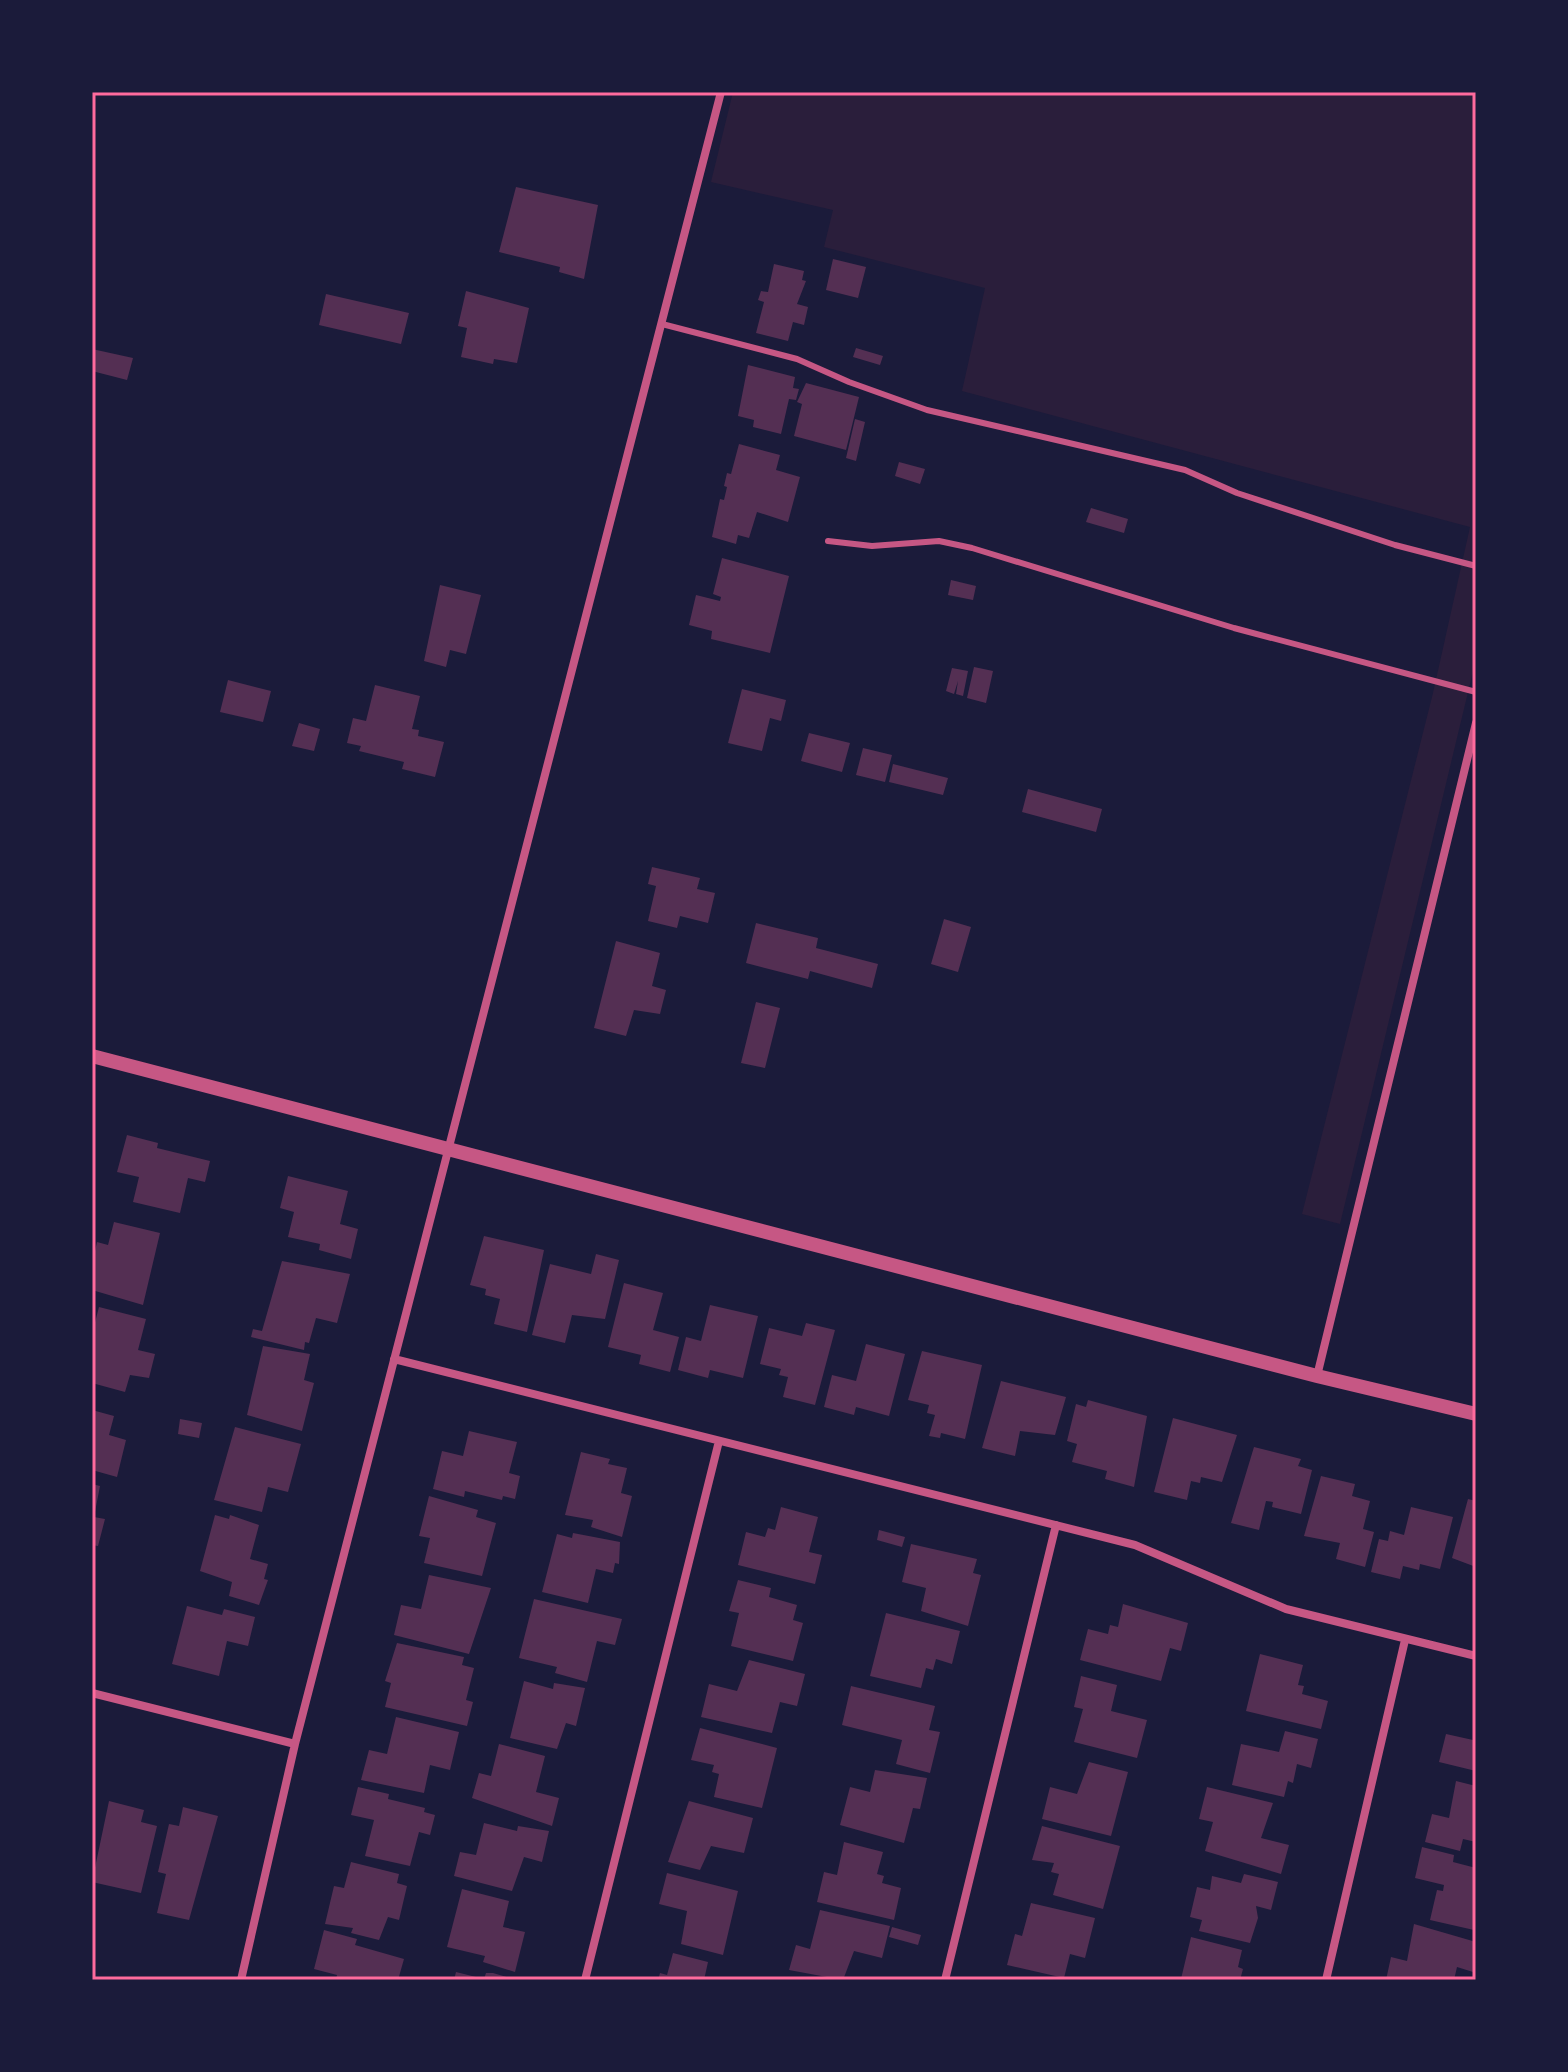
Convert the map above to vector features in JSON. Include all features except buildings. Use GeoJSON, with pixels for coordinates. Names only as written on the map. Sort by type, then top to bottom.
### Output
{"type":"FeatureCollection","features":[{"type":"Feature","properties":{"kind":"street"},"geometry":{"type":"LineString","coordinates":[[241,1980],[295,1744],[721,92]]}},
{"type":"Feature","properties":{"kind":"street"},"geometry":{"type":"LineString","coordinates":[[1317,1376],[1476,723]]}},
{"type":"Feature","properties":{"kind":"street"},"geometry":{"type":"LineString","coordinates":[[92,1056],[1317,1376],[1476,1414]]}},
{"type":"Feature","properties":{"kind":"street"},"geometry":{"type":"LineString","coordinates":[[394,1359],[1135,1545],[1286,1609],[1476,1656]]}},
{"type":"Feature","properties":{"kind":"street"},"geometry":{"type":"LineString","coordinates":[[585,1980],[719,1441]]}},
{"type":"Feature","properties":{"kind":"street"},"geometry":{"type":"LineString","coordinates":[[945,1980],[1056,1525]]}},
{"type":"Feature","properties":{"kind":"street"},"geometry":{"type":"LineString","coordinates":[[1326,1980],[1405,1640]]}},
{"type":"Feature","properties":{"kind":"street"},"geometry":{"type":"LineString","coordinates":[[92,1693],[295,1744]]}},
{"type":"Feature","properties":{"kind":"lane"},"geometry":{"type":"LineString","coordinates":[[662,324],[797,359],[849,382],[927,410],[1185,470],[1251,498],[1395,545],[1476,566]]}},
{"type":"Feature","properties":{"kind":"lane"},"geometry":{"type":"LineString","coordinates":[[828,541],[872,546],[939,541],[972,548],[1234,628],[1476,692]]}},
{"type":"Feature","properties":{"kind":"shaded area"},"geometry":{"type":"Polygon","coordinates":[[[733,92],[1476,92],[1476,659],[1340,1224],[1302,1214],[1433,693],[1470,527],[962,391],[985,288],[824,247],[833,210],[711,182],[733,92]]]}}]}
